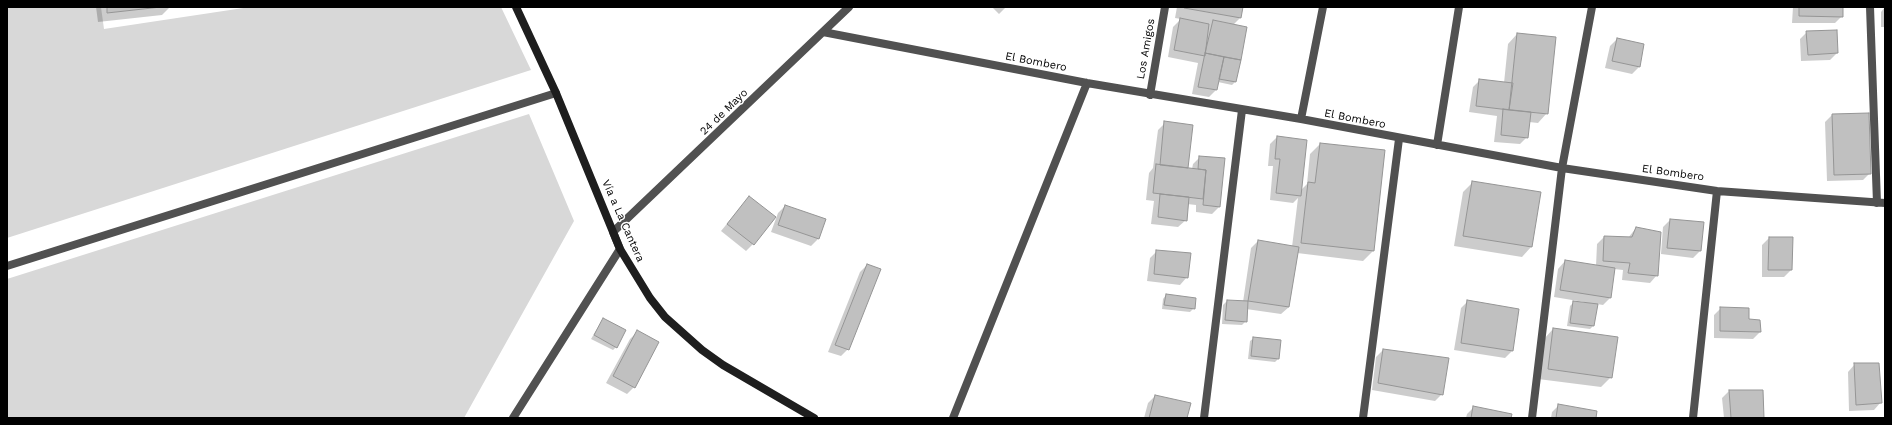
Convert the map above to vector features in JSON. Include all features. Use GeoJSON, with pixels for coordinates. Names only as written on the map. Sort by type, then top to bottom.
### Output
{"type":"FeatureCollection","features":[{"type":"Feature","properties":{"kind":"main road","name":"Vía a La Cantera"},"geometry":{"type":"LineString","coordinates":[[516,7],[556,93],[613,232]]}},
{"type":"Feature","properties":{"kind":"main road","name":"Vía a La Cantera"},"geometry":{"type":"LineString","coordinates":[[620,249],[650,298],[683,334],[723,365],[814,418]]}},
{"type":"Feature","properties":{"kind":"street","name":"24 de Mayo"},"geometry":{"type":"LineString","coordinates":[[613,232],[849,7]]}},
{"type":"Feature","properties":{"kind":"street","name":"Los Amigos"},"geometry":{"type":"LineString","coordinates":[[1150,95],[1165,7]]}},
{"type":"Feature","properties":{"kind":"street"},"geometry":{"type":"LineString","coordinates":[[1301,120],[1323,7]]}},
{"type":"Feature","properties":{"kind":"street"},"geometry":{"type":"LineString","coordinates":[[1437,145],[1459,7]]}},
{"type":"Feature","properties":{"kind":"street"},"geometry":{"type":"LineString","coordinates":[[1532,418],[1562,168],[1592,7]]}},
{"type":"Feature","properties":{"kind":"street"},"geometry":{"type":"LineString","coordinates":[[1870,7],[1881,203]]}},
{"type":"Feature","properties":{"kind":"street","name":"El Bombero"},"geometry":{"type":"LineString","coordinates":[[824,32],[1150,95],[1301,120],[1562,168],[1717,191],[1881,203]]}},
{"type":"Feature","properties":{"kind":"street"},"geometry":{"type":"LineString","coordinates":[[953,418],[1087,83]]}},
{"type":"Feature","properties":{"kind":"street"},"geometry":{"type":"LineString","coordinates":[[7,266],[556,93]]}},
{"type":"Feature","properties":{"kind":"street"},"geometry":{"type":"LineString","coordinates":[[1204,418],[1242,110]]}},
{"type":"Feature","properties":{"kind":"street"},"geometry":{"type":"LineString","coordinates":[[1363,418],[1399,139]]}},
{"type":"Feature","properties":{"kind":"street"},"geometry":{"type":"LineString","coordinates":[[1693,418],[1717,191]]}},
{"type":"Feature","properties":{"kind":"street"},"geometry":{"type":"LineString","coordinates":[[513,418],[620,249],[613,232]]}},
{"type":"Feature","properties":{"kind":"shaded area"},"geometry":{"type":"Polygon","coordinates":[[[7,7],[101,7],[104,29],[250,7],[501,7],[531,70],[7,238],[7,7]]]}},
{"type":"Feature","properties":{"kind":"shaded area"},"geometry":{"type":"Polygon","coordinates":[[[529,114],[574,221],[464,418],[7,418],[7,279],[529,114]]]}},
{"type":"Feature","properties":{"kind":"building"},"geometry":{"type":"Polygon","coordinates":[[[107,7],[161,7],[107,13],[107,7]]]}},
{"type":"Feature","properties":{"kind":"building"},"geometry":{"type":"Polygon","coordinates":[[[1184,7],[1243,7],[1241,18],[1184,7]]]}},
{"type":"Feature","properties":{"kind":"building"},"geometry":{"type":"Polygon","coordinates":[[[1799,7],[1843,7],[1843,17],[1799,16],[1799,7]]]}},
{"type":"Feature","properties":{"kind":"building"},"geometry":{"type":"Polygon","coordinates":[[[1180,18],[1209,24],[1205,56],[1174,50],[1180,18]]]}},
{"type":"Feature","properties":{"kind":"building"},"geometry":{"type":"Polygon","coordinates":[[[1213,20],[1247,27],[1241,60],[1205,53],[1213,20]]]}},
{"type":"Feature","properties":{"kind":"building"},"geometry":{"type":"Polygon","coordinates":[[[1837,30],[1838,53],[1808,55],[1806,31],[1837,30]]]}},
{"type":"Feature","properties":{"kind":"building"},"geometry":{"type":"Polygon","coordinates":[[[1517,33],[1556,37],[1548,114],[1509,110],[1517,33]]]}},
{"type":"Feature","properties":{"kind":"building"},"geometry":{"type":"Polygon","coordinates":[[[1617,38],[1644,44],[1640,67],[1612,61],[1617,38]]]}},
{"type":"Feature","properties":{"kind":"building"},"geometry":{"type":"Polygon","coordinates":[[[1205,53],[1224,57],[1217,90],[1198,87],[1205,53]]]}},
{"type":"Feature","properties":{"kind":"building"},"geometry":{"type":"Polygon","coordinates":[[[1224,57],[1241,60],[1236,82],[1219,79],[1224,57]]]}},
{"type":"Feature","properties":{"kind":"building"},"geometry":{"type":"Polygon","coordinates":[[[1479,79],[1513,83],[1509,110],[1476,106],[1479,79]]]}},
{"type":"Feature","properties":{"kind":"building"},"geometry":{"type":"Polygon","coordinates":[[[1503,109],[1531,112],[1528,138],[1501,135],[1503,109]]]}},
{"type":"Feature","properties":{"kind":"building"},"geometry":{"type":"Polygon","coordinates":[[[1869,113],[1871,174],[1834,175],[1832,114],[1869,113]]]}},
{"type":"Feature","properties":{"kind":"building"},"geometry":{"type":"Polygon","coordinates":[[[1164,121],[1193,125],[1188,168],[1160,165],[1164,121]]]}},
{"type":"Feature","properties":{"kind":"building"},"geometry":{"type":"Polygon","coordinates":[[[1277,136],[1307,140],[1301,196],[1276,193],[1280,159],[1275,159],[1277,136]]]}},
{"type":"Feature","properties":{"kind":"building"},"geometry":{"type":"Polygon","coordinates":[[[1320,143],[1385,150],[1374,251],[1301,243],[1308,182],[1315,183],[1320,143]]]}},
{"type":"Feature","properties":{"kind":"building"},"geometry":{"type":"Polygon","coordinates":[[[1199,156],[1225,158],[1220,207],[1203,205],[1206,170],[1198,169],[1199,156]]]}},
{"type":"Feature","properties":{"kind":"building"},"geometry":{"type":"Polygon","coordinates":[[[1156,164],[1206,170],[1203,199],[1153,193],[1156,164]]]}},
{"type":"Feature","properties":{"kind":"building"},"geometry":{"type":"Polygon","coordinates":[[[1472,181],[1541,192],[1532,247],[1463,236],[1472,181]]]}},
{"type":"Feature","properties":{"kind":"building"},"geometry":{"type":"Polygon","coordinates":[[[1160,194],[1189,197],[1187,221],[1158,217],[1160,194]]]}},
{"type":"Feature","properties":{"kind":"building"},"geometry":{"type":"Polygon","coordinates":[[[749,196],[776,217],[754,245],[727,224],[749,196]]]}},
{"type":"Feature","properties":{"kind":"building"},"geometry":{"type":"Polygon","coordinates":[[[785,205],[826,219],[819,239],[778,225],[785,205]]]}},
{"type":"Feature","properties":{"kind":"building"},"geometry":{"type":"Polygon","coordinates":[[[1670,219],[1704,222],[1701,251],[1667,248],[1670,219]]]}},
{"type":"Feature","properties":{"kind":"building"},"geometry":{"type":"Polygon","coordinates":[[[1636,227],[1661,232],[1658,276],[1628,273],[1630,263],[1603,261],[1604,236],[1632,237],[1636,227]]]}},
{"type":"Feature","properties":{"kind":"building"},"geometry":{"type":"Polygon","coordinates":[[[1769,237],[1793,237],[1792,270],[1768,270],[1769,237]]]}},
{"type":"Feature","properties":{"kind":"building"},"geometry":{"type":"Polygon","coordinates":[[[1258,240],[1299,247],[1289,307],[1248,301],[1258,240]]]}},
{"type":"Feature","properties":{"kind":"building"},"geometry":{"type":"Polygon","coordinates":[[[1156,250],[1191,253],[1188,278],[1154,274],[1156,250]]]}},
{"type":"Feature","properties":{"kind":"building"},"geometry":{"type":"Polygon","coordinates":[[[1565,260],[1615,268],[1611,298],[1560,290],[1565,260]]]}},
{"type":"Feature","properties":{"kind":"building"},"geometry":{"type":"Polygon","coordinates":[[[867,264],[881,269],[849,350],[835,345],[867,264]]]}},
{"type":"Feature","properties":{"kind":"building"},"geometry":{"type":"Polygon","coordinates":[[[1166,294],[1196,298],[1195,309],[1164,305],[1166,294]]]}},
{"type":"Feature","properties":{"kind":"building"},"geometry":{"type":"Polygon","coordinates":[[[1227,300],[1248,301],[1247,322],[1225,320],[1227,300]]]}},
{"type":"Feature","properties":{"kind":"building"},"geometry":{"type":"Polygon","coordinates":[[[1467,300],[1519,309],[1513,351],[1461,343],[1467,300]]]}},
{"type":"Feature","properties":{"kind":"building"},"geometry":{"type":"Polygon","coordinates":[[[1573,301],[1598,304],[1594,326],[1570,323],[1573,301]]]}},
{"type":"Feature","properties":{"kind":"building"},"geometry":{"type":"Polygon","coordinates":[[[1720,307],[1749,308],[1749,319],[1760,320],[1761,332],[1720,331],[1720,307]]]}},
{"type":"Feature","properties":{"kind":"building"},"geometry":{"type":"Polygon","coordinates":[[[603,318],[626,330],[617,348],[594,335],[603,318]]]}},
{"type":"Feature","properties":{"kind":"building"},"geometry":{"type":"Polygon","coordinates":[[[1553,328],[1618,337],[1612,378],[1548,369],[1553,328]]]}},
{"type":"Feature","properties":{"kind":"building"},"geometry":{"type":"Polygon","coordinates":[[[637,330],[659,342],[635,388],[613,376],[637,330]]]}},
{"type":"Feature","properties":{"kind":"building"},"geometry":{"type":"Polygon","coordinates":[[[1253,337],[1281,340],[1279,359],[1251,356],[1253,337]]]}},
{"type":"Feature","properties":{"kind":"building"},"geometry":{"type":"Polygon","coordinates":[[[1383,349],[1449,358],[1443,395],[1378,383],[1383,349]]]}},
{"type":"Feature","properties":{"kind":"building"},"geometry":{"type":"Polygon","coordinates":[[[1854,363],[1879,363],[1882,403],[1856,405],[1854,363]]]}},
{"type":"Feature","properties":{"kind":"building"},"geometry":{"type":"Polygon","coordinates":[[[1729,390],[1763,390],[1764,418],[1731,418],[1729,390]]]}},
{"type":"Feature","properties":{"kind":"building"},"geometry":{"type":"Polygon","coordinates":[[[1155,395],[1191,403],[1187,418],[1149,418],[1155,395]]]}},
{"type":"Feature","properties":{"kind":"building"},"geometry":{"type":"Polygon","coordinates":[[[1558,404],[1597,411],[1596,418],[1556,418],[1558,404]]]}},
{"type":"Feature","properties":{"kind":"building"},"geometry":{"type":"Polygon","coordinates":[[[1473,406],[1512,414],[1511,418],[1471,418],[1473,406]]]}}]}
